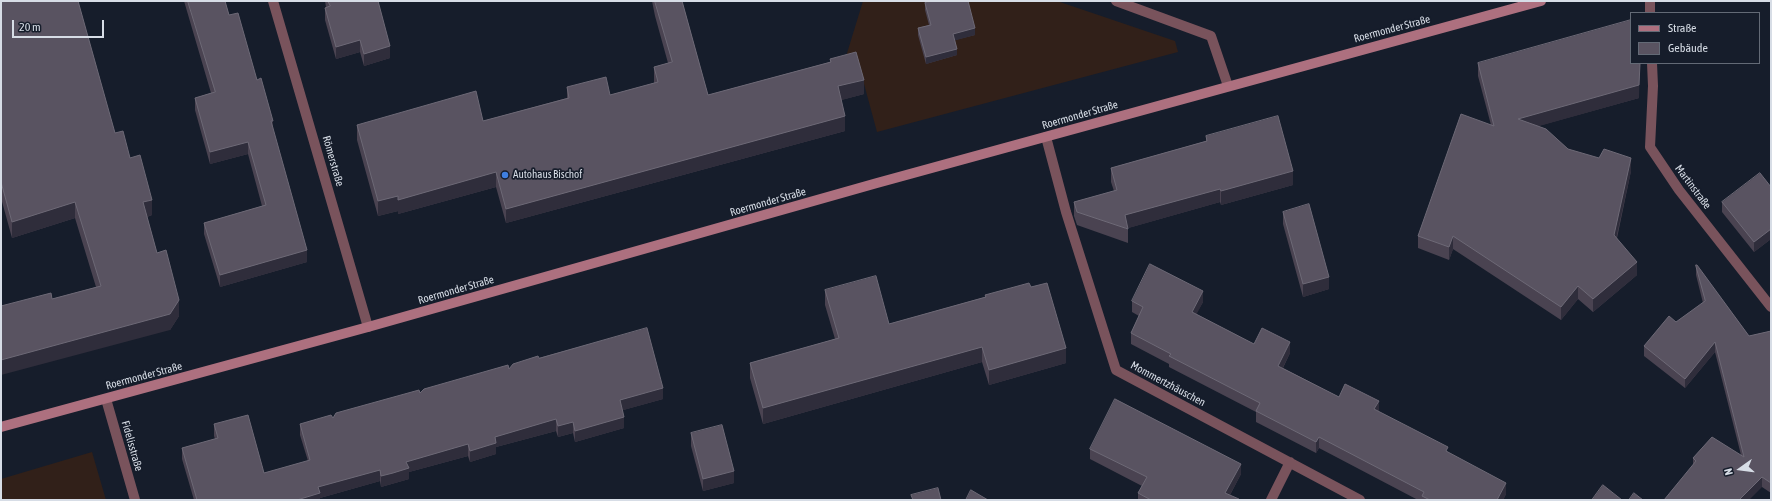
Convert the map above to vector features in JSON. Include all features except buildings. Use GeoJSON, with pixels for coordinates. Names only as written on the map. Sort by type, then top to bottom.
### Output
{"type":"FeatureCollection","features":[{"type":"Feature","properties":{"kind":"main road","name":"Roermonder Straße"},"geometry":{"type":"LineString","coordinates":[[1,427],[368,327],[876,183],[1541,1]]}},
{"type":"Feature","properties":{"kind":"street","name":"Römerstraße"},"geometry":{"type":"LineString","coordinates":[[273,1],[368,327]]}},
{"type":"Feature","properties":{"kind":"street"},"geometry":{"type":"LineString","coordinates":[[1116,1],[1211,36],[1228,86]]}},
{"type":"Feature","properties":{"kind":"street"},"geometry":{"type":"LineString","coordinates":[[1650,1],[1650,12]]}},
{"type":"Feature","properties":{"kind":"street","name":"Martinstraße"},"geometry":{"type":"LineString","coordinates":[[1652,64],[1650,147],[1679,190],[1771,307]]}},
{"type":"Feature","properties":{"kind":"street","name":"Mommertzhäuschen"},"geometry":{"type":"LineString","coordinates":[[1046,137],[1066,212],[1116,370],[1360,500]]}},
{"type":"Feature","properties":{"kind":"street","name":"Fidelisstraße"},"geometry":{"type":"LineString","coordinates":[[106,399],[135,500]]}},
{"type":"Feature","properties":{"kind":"street"},"geometry":{"type":"LineString","coordinates":[[1271,500],[1290,462]]}},
{"type":"Feature","properties":{"kind":"shaded area"},"geometry":{"type":"Polygon","coordinates":[[[863,1],[1057,1],[1175,41],[1178,52],[877,132],[857,58],[844,63],[863,1]]]}},
{"type":"Feature","properties":{"kind":"shaded area"},"geometry":{"type":"Polygon","coordinates":[[[92,452],[106,500],[1,500],[1,479],[92,452]]]}},
{"type":"Feature","properties":{"kind":"place","name":"Autohaus Bischof"},"geometry":{"type":"Point","coordinates":[505,175]}}]}
